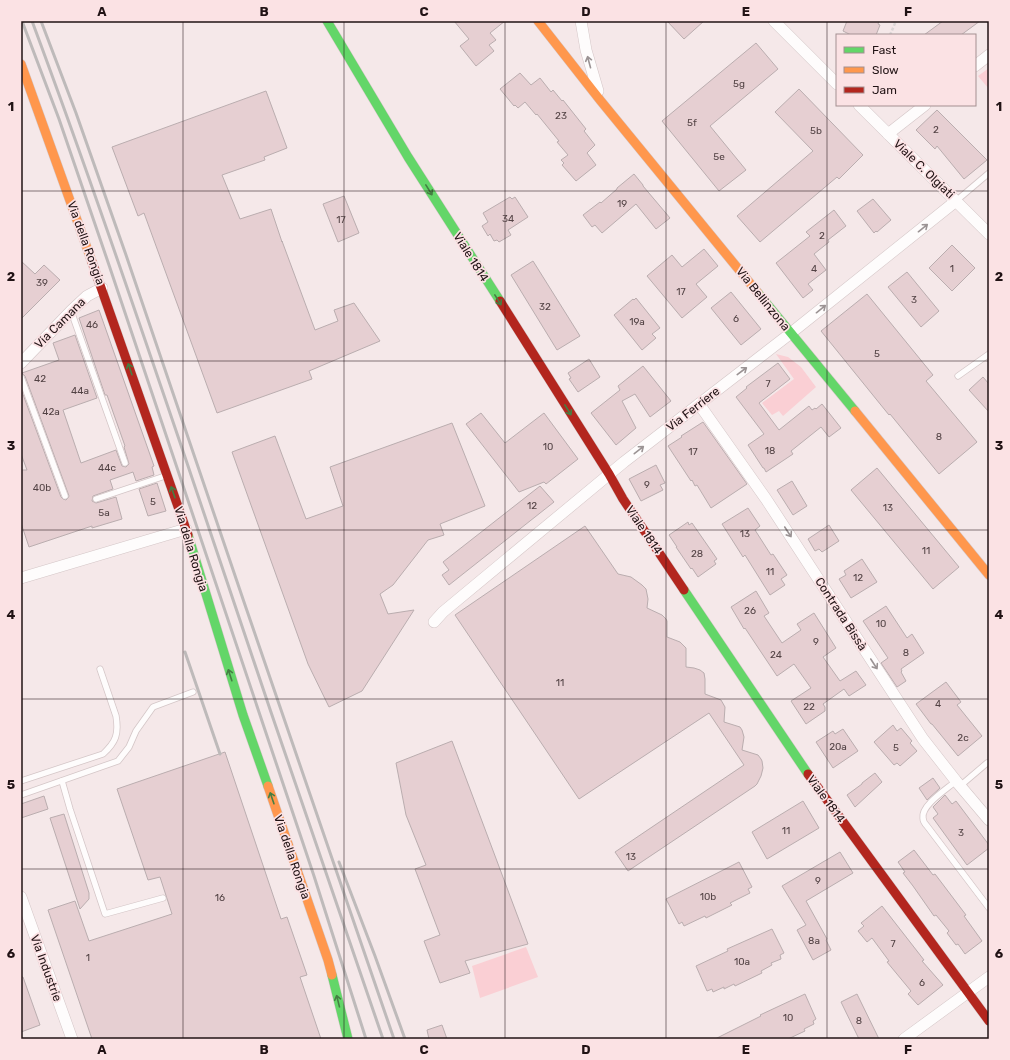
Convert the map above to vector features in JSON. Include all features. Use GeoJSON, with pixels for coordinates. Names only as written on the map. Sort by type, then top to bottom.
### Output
{"type":"FeatureCollection","features":[{"type":"Feature","properties":{"kind":"street","name":"Viale 1814"},"geometry":{"type":"LineString","coordinates":[[327,21],[408,157],[609,474],[623,499],[799,762],[989,1021]]}},
{"type":"Feature","properties":{"kind":"street","name":"Via Bellinzona"},"geometry":{"type":"LineString","coordinates":[[538,21],[600,100],[989,575]]}},
{"type":"Feature","properties":{"kind":"street"},"geometry":{"type":"LineString","coordinates":[[580,21],[600,100]]}},
{"type":"Feature","properties":{"kind":"street"},"geometry":{"type":"LineString","coordinates":[[774,21],[836,83]]}},
{"type":"Feature","properties":{"kind":"street"},"geometry":{"type":"LineString","coordinates":[[976,65],[989,55]]}},
{"type":"Feature","properties":{"kind":"street","name":"Via della Rongia"},"geometry":{"type":"LineString","coordinates":[[21,64],[102,288],[186,529],[243,715],[328,960],[348,1039]]}},
{"type":"Feature","properties":{"kind":"street","name":"Viale C. Olgiati"},"geometry":{"type":"LineString","coordinates":[[860,106],[989,234]]}},
{"type":"Feature","properties":{"kind":"street"},"geometry":{"type":"LineString","coordinates":[[888,134],[924,106]]}},
{"type":"Feature","properties":{"kind":"street","name":"Via Ferriere"},"geometry":{"type":"LineString","coordinates":[[434,622],[443,612],[609,474],[791,333],[956,201]]}},
{"type":"Feature","properties":{"kind":"street","name":"Via Camana"},"geometry":{"type":"LineString","coordinates":[[21,363],[87,296],[102,288]]}},
{"type":"Feature","properties":{"kind":"street","name":"Contrada Bissà"},"geometry":{"type":"LineString","coordinates":[[699,404],[766,499],[923,739],[958,784],[989,820]]}},
{"type":"Feature","properties":{"kind":"street"},"geometry":{"type":"LineString","coordinates":[[21,578],[186,529]]}},
{"type":"Feature","properties":{"kind":"street","name":"Via Industrie"},"geometry":{"type":"LineString","coordinates":[[21,897],[67,1038]]}},
{"type":"Feature","properties":{"kind":"street"},"geometry":{"type":"LineString","coordinates":[[904,1039],[989,977]]}},
{"type":"Feature","properties":{"kind":"lane"},"geometry":{"type":"LineString","coordinates":[[956,201],[989,173]]}},
{"type":"Feature","properties":{"kind":"lane"},"geometry":{"type":"LineString","coordinates":[[71,311],[126,463]]}},
{"type":"Feature","properties":{"kind":"lane"},"geometry":{"type":"LineString","coordinates":[[958,376],[989,354]]}},
{"type":"Feature","properties":{"kind":"lane"},"geometry":{"type":"LineString","coordinates":[[21,377],[65,496]]}},
{"type":"Feature","properties":{"kind":"lane"},"geometry":{"type":"LineString","coordinates":[[96,499],[167,475]]}},
{"type":"Feature","properties":{"kind":"lane"},"geometry":{"type":"LineString","coordinates":[[21,781],[103,754],[112,746],[115,740],[118,724],[100,669]]}},
{"type":"Feature","properties":{"kind":"lane"},"geometry":{"type":"LineString","coordinates":[[21,795],[118,761],[129,747],[136,731],[153,707],[193,692]]}},
{"type":"Feature","properties":{"kind":"lane"},"geometry":{"type":"LineString","coordinates":[[987,763],[928,804],[922,818],[989,908]]}},
{"type":"Feature","properties":{"kind":"lane"},"geometry":{"type":"LineString","coordinates":[[62,781],[105,914],[163,898]]}},
{"type":"Feature","properties":{"kind":"path"},"geometry":{"type":"LineString","coordinates":[[890,34],[896,21]]}},
{"type":"Feature","properties":{"kind":"shaded area"},"geometry":{"type":"Polygon","coordinates":[[[989,68],[989,89],[978,76],[989,68]]]}},
{"type":"Feature","properties":{"kind":"shaded area"},"geometry":{"type":"Polygon","coordinates":[[[776,354],[788,357],[801,367],[816,387],[783,416],[779,411],[772,415],[762,403],[794,379],[776,354]]]}},
{"type":"Feature","properties":{"kind":"shaded area"},"geometry":{"type":"Polygon","coordinates":[[[526,947],[538,977],[480,998],[472,966],[526,947]]]}},
{"type":"Feature","properties":{"kind":"building"},"geometry":{"type":"Polygon","coordinates":[[[454,21],[505,21],[490,33],[496,40],[489,45],[494,51],[476,66],[460,46],[469,39],[454,21]]]}},
{"type":"Feature","properties":{"kind":"building"},"geometry":{"type":"Polygon","coordinates":[[[667,21],[704,21],[684,39],[667,21]]]}},
{"type":"Feature","properties":{"kind":"building"},"geometry":{"type":"Polygon","coordinates":[[[847,21],[879,21],[878,24],[880,25],[876,34],[849,34],[843,31],[847,21]]]}},
{"type":"Feature","properties":{"kind":"building"},"geometry":{"type":"Polygon","coordinates":[[[943,21],[980,21],[962,34],[925,34],[943,21]]]}},
{"type":"Feature","properties":{"kind":"building"},"geometry":{"type":"Polygon","coordinates":[[[756,43],[778,69],[710,126],[746,170],[719,191],[662,121],[756,43]]]}},
{"type":"Feature","properties":{"kind":"building"},"geometry":{"type":"Polygon","coordinates":[[[520,73],[531,85],[540,78],[551,92],[553,90],[586,129],[584,131],[595,145],[587,153],[596,165],[576,181],[562,165],[564,163],[561,160],[568,155],[557,142],[559,141],[537,114],[536,115],[525,102],[518,108],[515,105],[514,106],[500,89],[520,73]]]}},
{"type":"Feature","properties":{"kind":"building"},"geometry":{"type":"Polygon","coordinates":[[[799,89],[863,155],[839,179],[837,177],[760,242],[737,216],[813,151],[775,112],[799,89]]]}},
{"type":"Feature","properties":{"kind":"building"},"geometry":{"type":"Polygon","coordinates":[[[266,91],[287,148],[264,157],[265,160],[222,175],[240,219],[271,209],[315,330],[338,321],[334,310],[354,303],[380,341],[309,371],[312,379],[217,413],[144,213],[138,216],[112,147],[266,91]]]}},
{"type":"Feature","properties":{"kind":"building"},"geometry":{"type":"Polygon","coordinates":[[[937,110],[987,160],[964,179],[937,146],[935,149],[916,130],[937,110]]]}},
{"type":"Feature","properties":{"kind":"building"},"geometry":{"type":"Polygon","coordinates":[[[634,174],[670,218],[656,229],[636,204],[602,233],[595,225],[592,227],[583,215],[600,202],[601,203],[634,174]]]}},
{"type":"Feature","properties":{"kind":"building"},"geometry":{"type":"Polygon","coordinates":[[[344,196],[359,233],[338,242],[323,204],[344,196]]]}},
{"type":"Feature","properties":{"kind":"building"},"geometry":{"type":"Polygon","coordinates":[[[510,197],[512,199],[515,197],[528,217],[508,230],[511,235],[499,242],[497,240],[494,241],[490,234],[488,236],[482,226],[488,222],[483,213],[510,197]]]}},
{"type":"Feature","properties":{"kind":"building"},"geometry":{"type":"Polygon","coordinates":[[[873,199],[891,220],[874,233],[857,211],[873,199]]]}},
{"type":"Feature","properties":{"kind":"building"},"geometry":{"type":"Polygon","coordinates":[[[834,210],[846,226],[828,240],[829,242],[814,254],[826,270],[808,284],[813,290],[803,298],[776,263],[810,236],[806,232],[834,210]]]}},
{"type":"Feature","properties":{"kind":"building"},"geometry":{"type":"Polygon","coordinates":[[[952,245],[975,268],[952,291],[929,268],[952,245]]]}},
{"type":"Feature","properties":{"kind":"building"},"geometry":{"type":"Polygon","coordinates":[[[704,249],[718,266],[696,284],[707,297],[682,318],[647,276],[672,255],[682,267],[704,249]]]}},
{"type":"Feature","properties":{"kind":"building"},"geometry":{"type":"Polygon","coordinates":[[[21,261],[35,274],[44,265],[60,280],[21,319],[21,261]]]}},
{"type":"Feature","properties":{"kind":"building"},"geometry":{"type":"Polygon","coordinates":[[[533,261],[580,336],[557,350],[511,275],[533,261]]]}},
{"type":"Feature","properties":{"kind":"building"},"geometry":{"type":"Polygon","coordinates":[[[907,272],[939,311],[921,327],[888,287],[907,272]]]}},
{"type":"Feature","properties":{"kind":"building"},"geometry":{"type":"Polygon","coordinates":[[[731,292],[761,329],[741,345],[711,308],[731,292]]]}},
{"type":"Feature","properties":{"kind":"building"},"geometry":{"type":"Polygon","coordinates":[[[867,294],[933,375],[926,381],[977,442],[939,474],[821,331],[867,294]]]}},
{"type":"Feature","properties":{"kind":"building"},"geometry":{"type":"Polygon","coordinates":[[[636,298],[660,328],[652,334],[656,338],[642,350],[614,315],[636,298]]]}},
{"type":"Feature","properties":{"kind":"building"},"geometry":{"type":"Polygon","coordinates":[[[99,310],[154,466],[152,467],[154,475],[136,481],[133,472],[110,480],[113,489],[93,496],[92,501],[96,503],[116,497],[122,519],[92,528],[92,526],[29,547],[21,523],[21,470],[27,470],[21,454],[21,389],[61,497],[66,500],[69,496],[25,376],[22,373],[59,360],[53,343],[75,335],[97,398],[63,410],[81,463],[116,450],[122,466],[126,467],[129,464],[125,446],[107,395],[105,395],[79,318],[99,310]]]}},
{"type":"Feature","properties":{"kind":"building"},"geometry":{"type":"Polygon","coordinates":[[[589,359],[600,377],[578,392],[569,379],[571,378],[568,373],[589,359]]]}},
{"type":"Feature","properties":{"kind":"building"},"geometry":{"type":"Polygon","coordinates":[[[778,363],[790,379],[759,403],[779,430],[809,406],[812,410],[815,408],[816,409],[822,404],[841,428],[829,437],[821,427],[791,451],[793,454],[766,472],[748,445],[764,434],[736,397],[747,388],[746,387],[778,363]]]}},
{"type":"Feature","properties":{"kind":"building"},"geometry":{"type":"Polygon","coordinates":[[[643,366],[671,401],[650,417],[635,394],[622,401],[636,428],[616,445],[591,413],[620,390],[618,386],[643,366]]]}},
{"type":"Feature","properties":{"kind":"building"},"geometry":{"type":"Polygon","coordinates":[[[983,377],[989,384],[989,412],[969,390],[983,377]]]}},
{"type":"Feature","properties":{"kind":"building"},"geometry":{"type":"Polygon","coordinates":[[[481,413],[505,443],[544,413],[578,459],[546,484],[544,482],[519,492],[466,424],[481,413]]]}},
{"type":"Feature","properties":{"kind":"building"},"geometry":{"type":"Polygon","coordinates":[[[703,422],[747,484],[711,508],[697,485],[695,486],[692,480],[691,481],[668,446],[703,422]]]}},
{"type":"Feature","properties":{"kind":"building"},"geometry":{"type":"Polygon","coordinates":[[[452,423],[485,506],[440,524],[444,535],[428,540],[393,585],[380,594],[388,614],[414,610],[362,691],[329,707],[308,664],[232,452],[275,436],[306,519],[343,506],[330,467],[452,423]]]}},
{"type":"Feature","properties":{"kind":"building"},"geometry":{"type":"Polygon","coordinates":[[[656,465],[665,483],[660,485],[663,490],[641,501],[629,479],[656,465]]]}},
{"type":"Feature","properties":{"kind":"building"},"geometry":{"type":"Polygon","coordinates":[[[877,468],[959,567],[933,589],[851,490],[877,468]]]}},
{"type":"Feature","properties":{"kind":"building"},"geometry":{"type":"Polygon","coordinates":[[[792,481],[807,506],[793,515],[777,490],[792,481]]]}},
{"type":"Feature","properties":{"kind":"building"},"geometry":{"type":"Polygon","coordinates":[[[157,483],[166,511],[148,516],[139,489],[157,483]]]}},
{"type":"Feature","properties":{"kind":"building"},"geometry":{"type":"Polygon","coordinates":[[[540,486],[554,502],[449,585],[442,575],[449,570],[443,562],[540,486]]]}},
{"type":"Feature","properties":{"kind":"building"},"geometry":{"type":"Polygon","coordinates":[[[748,508],[760,526],[755,530],[771,555],[773,554],[787,575],[781,579],[785,585],[770,595],[745,555],[743,557],[722,524],[748,508]]]}},
{"type":"Feature","properties":{"kind":"building"},"geometry":{"type":"Polygon","coordinates":[[[688,522],[689,525],[692,523],[717,559],[714,561],[716,564],[698,577],[692,568],[691,569],[669,535],[688,522]]]}},
{"type":"Feature","properties":{"kind":"building"},"geometry":{"type":"Polygon","coordinates":[[[829,525],[839,541],[822,552],[819,549],[815,551],[808,539],[829,525]]]}},
{"type":"Feature","properties":{"kind":"building"},"geometry":{"type":"Polygon","coordinates":[[[585,526],[618,574],[631,577],[646,589],[648,599],[647,608],[662,615],[666,619],[667,637],[680,642],[686,648],[686,667],[700,670],[704,673],[705,694],[721,700],[725,707],[724,722],[740,727],[744,737],[742,750],[758,755],[762,761],[763,768],[761,776],[755,786],[628,871],[615,852],[744,765],[709,713],[579,799],[455,615],[585,526]]]}},
{"type":"Feature","properties":{"kind":"building"},"geometry":{"type":"Polygon","coordinates":[[[862,559],[877,582],[851,598],[839,579],[846,575],[844,571],[862,559]]]}},
{"type":"Feature","properties":{"kind":"building"},"geometry":{"type":"Polygon","coordinates":[[[756,591],[769,613],[764,616],[782,643],[801,630],[797,624],[814,613],[836,648],[823,657],[840,681],[856,671],[866,685],[849,696],[844,689],[823,704],[825,711],[806,724],[791,701],[811,688],[794,664],[777,676],[745,628],[744,629],[731,607],[756,591]]]}},
{"type":"Feature","properties":{"kind":"building"},"geometry":{"type":"Polygon","coordinates":[[[886,606],[907,638],[912,634],[924,653],[901,669],[906,681],[897,687],[881,663],[888,658],[863,621],[886,606]]]}},
{"type":"Feature","properties":{"kind":"building"},"geometry":{"type":"Polygon","coordinates":[[[946,682],[961,702],[957,705],[982,736],[958,756],[916,704],[946,682]]]}},
{"type":"Feature","properties":{"kind":"building"},"geometry":{"type":"Polygon","coordinates":[[[893,725],[897,731],[901,728],[912,741],[910,743],[917,751],[900,766],[897,763],[894,765],[874,742],[893,725]]]}},
{"type":"Feature","properties":{"kind":"building"},"geometry":{"type":"Polygon","coordinates":[[[843,729],[858,751],[833,768],[816,742],[833,731],[835,734],[843,729]]]}},
{"type":"Feature","properties":{"kind":"building"},"geometry":{"type":"Polygon","coordinates":[[[452,741],[528,944],[465,961],[470,973],[440,983],[424,941],[440,935],[415,869],[426,865],[406,815],[396,763],[452,741]]]}},
{"type":"Feature","properties":{"kind":"building"},"geometry":{"type":"Polygon","coordinates":[[[225,752],[281,919],[287,917],[307,975],[300,977],[321,1039],[92,1039],[48,910],[75,901],[89,941],[172,914],[160,877],[148,880],[117,789],[225,752]]]}},
{"type":"Feature","properties":{"kind":"building"},"geometry":{"type":"Polygon","coordinates":[[[875,773],[882,782],[855,807],[847,795],[875,773]]]}},
{"type":"Feature","properties":{"kind":"building"},"geometry":{"type":"Polygon","coordinates":[[[933,778],[940,788],[927,800],[919,788],[933,778]]]}},
{"type":"Feature","properties":{"kind":"building"},"geometry":{"type":"Polygon","coordinates":[[[945,795],[952,804],[956,801],[989,845],[989,848],[967,865],[933,818],[938,814],[933,807],[945,795]]]}},
{"type":"Feature","properties":{"kind":"building"},"geometry":{"type":"Polygon","coordinates":[[[44,796],[48,809],[21,818],[21,804],[44,796]]]}},
{"type":"Feature","properties":{"kind":"building"},"geometry":{"type":"Polygon","coordinates":[[[803,801],[819,828],[767,859],[752,832],[803,801]]]}},
{"type":"Feature","properties":{"kind":"building"},"geometry":{"type":"Polygon","coordinates":[[[64,814],[89,893],[89,899],[80,909],[50,818],[64,814]]]}},
{"type":"Feature","properties":{"kind":"building"},"geometry":{"type":"Polygon","coordinates":[[[914,850],[933,875],[935,874],[966,915],[964,916],[982,941],[965,954],[958,944],[956,945],[947,933],[949,931],[936,915],[934,916],[903,873],[905,872],[898,862],[914,850]]]}},
{"type":"Feature","properties":{"kind":"building"},"geometry":{"type":"Polygon","coordinates":[[[840,852],[853,873],[806,901],[827,939],[826,940],[831,950],[813,960],[797,930],[806,925],[782,886],[840,852]]]}},
{"type":"Feature","properties":{"kind":"building"},"geometry":{"type":"Polygon","coordinates":[[[739,862],[752,887],[748,889],[750,893],[730,903],[732,905],[706,918],[705,916],[684,926],[682,922],[679,924],[666,899],[739,862]]]}},
{"type":"Feature","properties":{"kind":"building"},"geometry":{"type":"Polygon","coordinates":[[[882,906],[924,960],[922,961],[943,985],[918,1005],[908,994],[911,991],[887,962],[889,961],[872,938],[867,942],[858,931],[864,926],[861,923],[882,906]]]}},
{"type":"Feature","properties":{"kind":"building"},"geometry":{"type":"Polygon","coordinates":[[[772,929],[784,953],[780,955],[781,959],[771,963],[772,965],[761,971],[762,973],[735,986],[734,984],[713,992],[712,989],[707,991],[696,966],[728,951],[727,949],[772,929]]]}},
{"type":"Feature","properties":{"kind":"building"},"geometry":{"type":"Polygon","coordinates":[[[21,977],[23,977],[40,1025],[21,1032],[21,977]]]}},
{"type":"Feature","properties":{"kind":"building"},"geometry":{"type":"Polygon","coordinates":[[[805,994],[816,1019],[813,1021],[814,1024],[804,1029],[805,1031],[788,1039],[715,1039],[761,1016],[760,1015],[805,994]]]}},
{"type":"Feature","properties":{"kind":"building"},"geometry":{"type":"Polygon","coordinates":[[[857,994],[879,1039],[859,1039],[841,1002],[857,994]]]}},
{"type":"Feature","properties":{"kind":"building"},"geometry":{"type":"Polygon","coordinates":[[[442,1025],[447,1039],[429,1039],[427,1030],[442,1025]]]}},
{"type":"Feature","properties":{"kind":"railway"},"geometry":{"type":"LineString","coordinates":[[22,21],[59,119],[109,265],[314,876],[366,1039]]}},
{"type":"Feature","properties":{"kind":"railway"},"geometry":{"type":"LineString","coordinates":[[32,21],[130,295],[383,1039]]}},
{"type":"Feature","properties":{"kind":"railway"},"geometry":{"type":"LineString","coordinates":[[41,21],[76,113],[126,255],[394,1039]]}},
{"type":"Feature","properties":{"kind":"railway"},"geometry":{"type":"LineString","coordinates":[[185,652],[220,754]]}},
{"type":"Feature","properties":{"kind":"railway"},"geometry":{"type":"LineString","coordinates":[[339,862],[405,1039]]}},
{"type":"Feature","properties":{"kind":"traffic: fast"},"geometry":{"type":"LineString","coordinates":[[327,21],[408,157],[500,301]]}},
{"type":"Feature","properties":{"kind":"traffic: fast"},"geometry":{"type":"LineString","coordinates":[[758,293],[855,411]]}},
{"type":"Feature","properties":{"kind":"traffic: fast"},"geometry":{"type":"LineString","coordinates":[[188,535],[243,715],[268,786]]}},
{"type":"Feature","properties":{"kind":"traffic: fast"},"geometry":{"type":"LineString","coordinates":[[684,590],[808,774]]}},
{"type":"Feature","properties":{"kind":"traffic: fast"},"geometry":{"type":"LineString","coordinates":[[332,975],[348,1039]]}},
{"type":"Feature","properties":{"kind":"traffic: slow"},"geometry":{"type":"LineString","coordinates":[[538,21],[600,100],[758,293]]}},
{"type":"Feature","properties":{"kind":"traffic: slow"},"geometry":{"type":"LineString","coordinates":[[21,64],[92,262]]}},
{"type":"Feature","properties":{"kind":"traffic: slow"},"geometry":{"type":"LineString","coordinates":[[855,411],[989,575]]}},
{"type":"Feature","properties":{"kind":"traffic: slow"},"geometry":{"type":"LineString","coordinates":[[268,786],[332,975]]}},
{"type":"Feature","properties":{"kind":"traffic: jam"},"geometry":{"type":"LineString","coordinates":[[92,262],[188,535]]}},
{"type":"Feature","properties":{"kind":"traffic: jam"},"geometry":{"type":"LineString","coordinates":[[500,301],[609,474],[623,499],[684,590]]}},
{"type":"Feature","properties":{"kind":"traffic: jam"},"geometry":{"type":"LineString","coordinates":[[808,774],[989,1021]]}}]}
